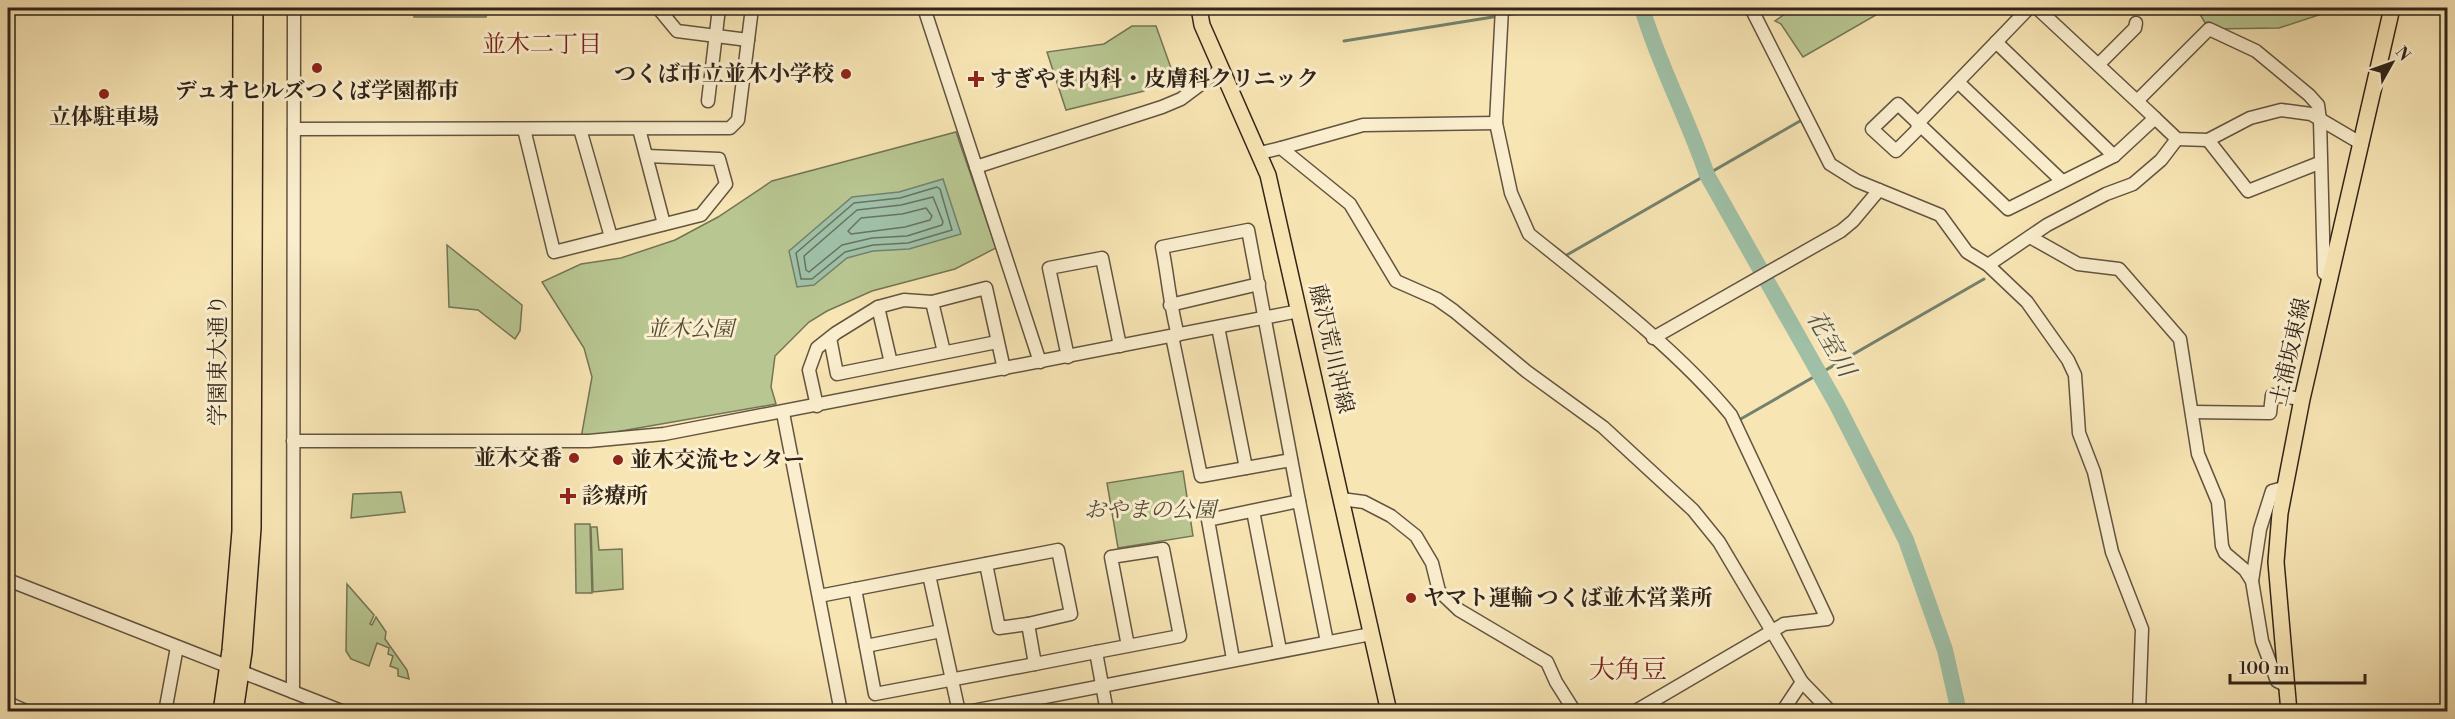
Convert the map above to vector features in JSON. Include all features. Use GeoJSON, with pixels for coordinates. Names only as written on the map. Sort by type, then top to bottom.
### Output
{"type":"FeatureCollection","features":[{"type":"Feature","properties":{"kind":"main road","name":"学園東大通り"},"geometry":{"type":"LineString","coordinates":[[235,711],[240,531],[241,8]]}},
{"type":"Feature","properties":{"kind":"main road","name":"学園東大通り"},"geometry":{"type":"LineString","coordinates":[[220,711],[235,670],[253,528],[255,8]]}},
{"type":"Feature","properties":{"kind":"main road","name":"藤沢荒川沖線"},"geometry":{"type":"LineString","coordinates":[[1198,8],[1221,69],[1268,174],[1389,711]]}},
{"type":"Feature","properties":{"kind":"main road","name":"土浦坂東線"},"geometry":{"type":"LineString","coordinates":[[2289,711],[2276,562],[2283,488],[2392,8]]}},
{"type":"Feature","properties":{"kind":"street"},"geometry":{"type":"LineString","coordinates":[[293,692],[294,8]]}},
{"type":"Feature","properties":{"kind":"street"},"geometry":{"type":"LineString","coordinates":[[658,8],[677,31],[748,40]]}},
{"type":"Feature","properties":{"kind":"street"},"geometry":{"type":"LineString","coordinates":[[708,101],[719,8]]}},
{"type":"Feature","properties":{"kind":"street"},"geometry":{"type":"LineString","coordinates":[[294,129],[724,129],[734,125],[738,120],[752,8]]}},
{"type":"Feature","properties":{"kind":"street"},"geometry":{"type":"LineString","coordinates":[[924,8],[1040,362]]}},
{"type":"Feature","properties":{"kind":"street"},"geometry":{"type":"LineString","coordinates":[[1502,8],[1496,123],[1511,192],[1528,234],[1653,338],[1709,388],[1731,415],[1827,620],[1784,624],[1634,711]]}},
{"type":"Feature","properties":{"kind":"street"},"geometry":{"type":"LineString","coordinates":[[1751,8],[1830,164],[1857,181],[1940,215],[1966,252],[1989,265],[2027,302],[2068,360],[2076,375],[2079,433],[2094,472],[2112,552],[2142,629],[2139,711]]}},
{"type":"Feature","properties":{"kind":"street"},"geometry":{"type":"LineString","coordinates":[[2029,8],[1918,123],[2008,209],[2114,156],[2155,118]]}},
{"type":"Feature","properties":{"kind":"street"},"geometry":{"type":"LineString","coordinates":[[2037,8],[2138,100],[2177,139],[2208,140],[2250,118],[2281,110],[2302,111],[2362,144]]}},
{"type":"Feature","properties":{"kind":"street"},"geometry":{"type":"LineString","coordinates":[[2099,64],[2134,28],[2136,23]]}},
{"type":"Feature","properties":{"kind":"street"},"geometry":{"type":"LineString","coordinates":[[2138,100],[2209,29],[2256,51],[2309,95],[2318,105],[2320,120],[2319,163],[2324,273],[2331,279]]}},
{"type":"Feature","properties":{"kind":"street"},"geometry":{"type":"LineString","coordinates":[[1996,42],[2114,156]]}},
{"type":"Feature","properties":{"kind":"street"},"geometry":{"type":"LineString","coordinates":[[976,167],[1162,107],[1181,99],[1221,69]]}},
{"type":"Feature","properties":{"kind":"street"},"geometry":{"type":"LineString","coordinates":[[1958,82],[2062,181]]}},
{"type":"Feature","properties":{"kind":"street"},"geometry":{"type":"LineString","coordinates":[[1260,153],[1363,125],[1496,123]]}},
{"type":"Feature","properties":{"kind":"street"},"geometry":{"type":"LineString","coordinates":[[524,129],[554,252],[701,215],[726,184],[719,159],[647,156]]}},
{"type":"Feature","properties":{"kind":"street"},"geometry":{"type":"LineString","coordinates":[[580,129],[611,237]]}},
{"type":"Feature","properties":{"kind":"street"},"geometry":{"type":"LineString","coordinates":[[639,129],[664,224]]}},
{"type":"Feature","properties":{"kind":"street"},"geometry":{"type":"LineString","coordinates":[[1989,265],[2048,225],[2106,194],[2133,184],[2161,160],[2177,139]]}},
{"type":"Feature","properties":{"kind":"street"},"geometry":{"type":"LineString","coordinates":[[2208,140],[2248,192],[2319,163]]}},
{"type":"Feature","properties":{"kind":"street"},"geometry":{"type":"LineString","coordinates":[[1281,148],[1350,204],[1396,281],[1437,299],[1454,311],[1526,371],[1604,427],[1693,510],[1719,542],[1802,682],[1831,711]]}},
{"type":"Feature","properties":{"kind":"street"},"geometry":{"type":"LineString","coordinates":[[1653,338],[1841,231],[1853,221],[1880,190]]}},
{"type":"Feature","properties":{"kind":"street"},"geometry":{"type":"LineString","coordinates":[[1291,460],[1201,476],[1175,336],[1162,247],[1248,230],[1326,642]]}},
{"type":"Feature","properties":{"kind":"street"},"geometry":{"type":"LineString","coordinates":[[2030,237],[2078,264],[2119,269],[2180,339],[2201,464],[2218,502],[2222,546],[2225,553],[2245,570],[2252,581]]}},
{"type":"Feature","properties":{"kind":"street"},"geometry":{"type":"LineString","coordinates":[[1068,357],[1049,268],[1102,258],[1120,346]]}},
{"type":"Feature","properties":{"kind":"street"},"geometry":{"type":"LineString","coordinates":[[1170,305],[1258,284]]}},
{"type":"Feature","properties":{"kind":"street"},"geometry":{"type":"LineString","coordinates":[[817,406],[809,370],[817,348],[878,307],[904,300],[932,302],[986,288],[1004,369]]}},
{"type":"Feature","properties":{"kind":"street"},"geometry":{"type":"LineString","coordinates":[[932,302],[944,352]]}},
{"type":"Feature","properties":{"kind":"street"},"geometry":{"type":"LineString","coordinates":[[878,307],[891,363]]}},
{"type":"Feature","properties":{"kind":"street"},"geometry":{"type":"LineString","coordinates":[[293,441],[613,440],[664,434],[783,413],[1299,311]]}},
{"type":"Feature","properties":{"kind":"street"},"geometry":{"type":"LineString","coordinates":[[1218,327],[1246,468]]}},
{"type":"Feature","properties":{"kind":"street"},"geometry":{"type":"LineString","coordinates":[[830,338],[837,374],[998,342]]}},
{"type":"Feature","properties":{"kind":"street"},"geometry":{"type":"LineString","coordinates":[[2192,412],[2270,413],[2272,395],[2302,399]]}},
{"type":"Feature","properties":{"kind":"street"},"geometry":{"type":"LineString","coordinates":[[783,413],[841,711]]}},
{"type":"Feature","properties":{"kind":"street"},"geometry":{"type":"LineString","coordinates":[[2283,488],[2272,491],[2260,529],[2252,581],[2262,641],[2277,681],[2287,686]]}},
{"type":"Feature","properties":{"kind":"street"},"geometry":{"type":"LineString","coordinates":[[1341,499],[1364,502],[1390,516],[1416,537],[1432,562],[1439,591],[1459,610],[1547,662],[1556,682],[1575,711]]}},
{"type":"Feature","properties":{"kind":"street"},"geometry":{"type":"LineString","coordinates":[[1233,658],[1208,520],[1299,501]]}},
{"type":"Feature","properties":{"kind":"street"},"geometry":{"type":"LineString","coordinates":[[1253,511],[1281,650]]}},
{"type":"Feature","properties":{"kind":"street"},"geometry":{"type":"LineString","coordinates":[[855,589],[875,694],[951,680],[1035,664],[1180,636],[1162,549],[1111,557],[1128,646]]}},
{"type":"Feature","properties":{"kind":"street"},"geometry":{"type":"LineString","coordinates":[[819,596],[1058,550],[1071,614],[999,628],[986,564]]}},
{"type":"Feature","properties":{"kind":"street"},"geometry":{"type":"LineString","coordinates":[[929,575],[959,711]]}},
{"type":"Feature","properties":{"kind":"street"},"geometry":{"type":"LineString","coordinates":[[8,580],[344,711]]}},
{"type":"Feature","properties":{"kind":"street"},"geometry":{"type":"LineString","coordinates":[[1028,624],[1035,664]]}},
{"type":"Feature","properties":{"kind":"street"},"geometry":{"type":"LineString","coordinates":[[866,646],[941,631]]}},
{"type":"Feature","properties":{"kind":"street"},"geometry":{"type":"LineString","coordinates":[[967,711],[1102,686],[1233,658],[1371,634]]}},
{"type":"Feature","properties":{"kind":"street"},"geometry":{"type":"LineString","coordinates":[[165,711],[177,647]]}},
{"type":"Feature","properties":{"kind":"street"},"geometry":{"type":"LineString","coordinates":[[1096,652],[1107,711]]}},
{"type":"Feature","properties":{"kind":"street"},"geometry":{"type":"LineString","coordinates":[[1782,711],[1802,682]]}},
{"type":"Feature","properties":{"kind":"street"},"geometry":{"type":"LineString","coordinates":[[11,707],[28,711]]}},
{"type":"Feature","properties":{"kind":"green space"},"geometry":{"type":"Polygon","coordinates":[[[414,8],[486,8],[486,17],[414,17],[414,8]]]}},
{"type":"Feature","properties":{"kind":"green space"},"geometry":{"type":"Polygon","coordinates":[[[1793,8],[1880,8],[1876,15],[1803,57],[1781,24],[1775,21],[1793,8]]]}},
{"type":"Feature","properties":{"kind":"green space"},"geometry":{"type":"Polygon","coordinates":[[[2196,8],[2340,8],[2279,28],[2209,29],[2196,8]]]}},
{"type":"Feature","properties":{"kind":"green space"},"geometry":{"type":"Polygon","coordinates":[[[1132,26],[1156,26],[1171,68],[1144,91],[1066,110],[1047,52],[1104,44],[1132,26]]]}},
{"type":"Feature","properties":{"kind":"green space","name":"並木公園"},"geometry":{"type":"Polygon","coordinates":[[[956,132],[996,248],[955,269],[872,291],[827,311],[809,322],[775,356],[771,387],[776,404],[581,438],[592,377],[584,348],[542,282],[581,264],[621,258],[675,240],[718,217],[772,181],[956,132]]]}},
{"type":"Feature","properties":{"kind":"green space"},"geometry":{"type":"Polygon","coordinates":[[[447,245],[522,305],[520,331],[515,339],[478,310],[449,307],[447,245]]]}},
{"type":"Feature","properties":{"kind":"green space","name":"おやまの公園"},"geometry":{"type":"Polygon","coordinates":[[[1183,471],[1193,536],[1118,548],[1107,483],[1183,471]]]}},
{"type":"Feature","properties":{"kind":"green space"},"geometry":{"type":"Polygon","coordinates":[[[401,492],[405,512],[351,518],[353,494],[401,492]]]}},
{"type":"Feature","properties":{"kind":"green space"},"geometry":{"type":"Polygon","coordinates":[[[575,524],[590,524],[592,593],[576,593],[575,524]]]}},
{"type":"Feature","properties":{"kind":"green space"},"geometry":{"type":"Polygon","coordinates":[[[591,527],[597,527],[599,550],[622,549],[623,589],[593,592],[591,527]]]}},
{"type":"Feature","properties":{"kind":"green space"},"geometry":{"type":"Polygon","coordinates":[[[347,584],[374,615],[370,624],[372,625],[376,617],[386,632],[385,639],[407,670],[409,679],[398,676],[398,669],[390,666],[393,656],[388,654],[389,648],[377,643],[369,666],[351,659],[346,651],[347,584]]]}},
{"type":"Feature","properties":{"kind":"water"},"geometry":{"type":"Polygon","coordinates":[[[1640,8],[1645,8],[1657,50],[1652,51],[1640,8]]]}},
{"type":"Feature","properties":{"kind":"water"},"geometry":{"type":"Polygon","coordinates":[[[943,179],[961,234],[909,249],[873,251],[847,258],[814,285],[797,287],[789,251],[852,197],[899,192],[943,179]]]}},
{"type":"Feature","properties":{"kind":"waterway"},"geometry":{"type":"LineString","coordinates":[[1505,15],[1552,8]]}},
{"type":"Feature","properties":{"kind":"waterway","name":"花室川"},"geometry":{"type":"LineString","coordinates":[[1642,8],[1707,175],[1837,405],[1906,540],[1945,650],[1959,712]]}},
{"type":"Feature","properties":{"kind":"waterway"},"geometry":{"type":"LineString","coordinates":[[1344,41],[1499,16]]}},
{"type":"Feature","properties":{"kind":"waterway"},"geometry":{"type":"LineString","coordinates":[[1565,256],[1800,121]]}},
{"type":"Feature","properties":{"kind":"waterway"},"geometry":{"type":"LineString","coordinates":[[1739,420],[1984,279]]}},
{"type":"Feature","properties":{"kind":"place","name":"デュオヒルズつくば学園都市"},"geometry":{"type":"Point","coordinates":[317,68]}},
{"type":"Feature","properties":{"kind":"place","name":"つくば市立並木小学校"},"geometry":{"type":"Point","coordinates":[846,74]}},
{"type":"Feature","properties":{"kind":"place","name":"すぎやま内科・皮膚科クリニック"},"geometry":{"type":"Point","coordinates":[976,79]}},
{"type":"Feature","properties":{"kind":"place","name":"立体駐車場"},"geometry":{"type":"Point","coordinates":[104,94]}},
{"type":"Feature","properties":{"kind":"place","name":"並木交番"},"geometry":{"type":"Point","coordinates":[574,458]}},
{"type":"Feature","properties":{"kind":"place","name":"並木交流センター"},"geometry":{"type":"Point","coordinates":[618,460]}},
{"type":"Feature","properties":{"kind":"place","name":"診療所"},"geometry":{"type":"Point","coordinates":[568,496]}},
{"type":"Feature","properties":{"kind":"place","name":"ヤマト運輸 つくば並木営業所"},"geometry":{"type":"Point","coordinates":[1411,598]}},
{"type":"Feature","properties":{"kind":"district","name":"並木二丁目"},"geometry":{"type":"Point","coordinates":[542,45]}},
{"type":"Feature","properties":{"kind":"district","name":"大角豆"},"geometry":{"type":"Point","coordinates":[1628,670]}}]}
